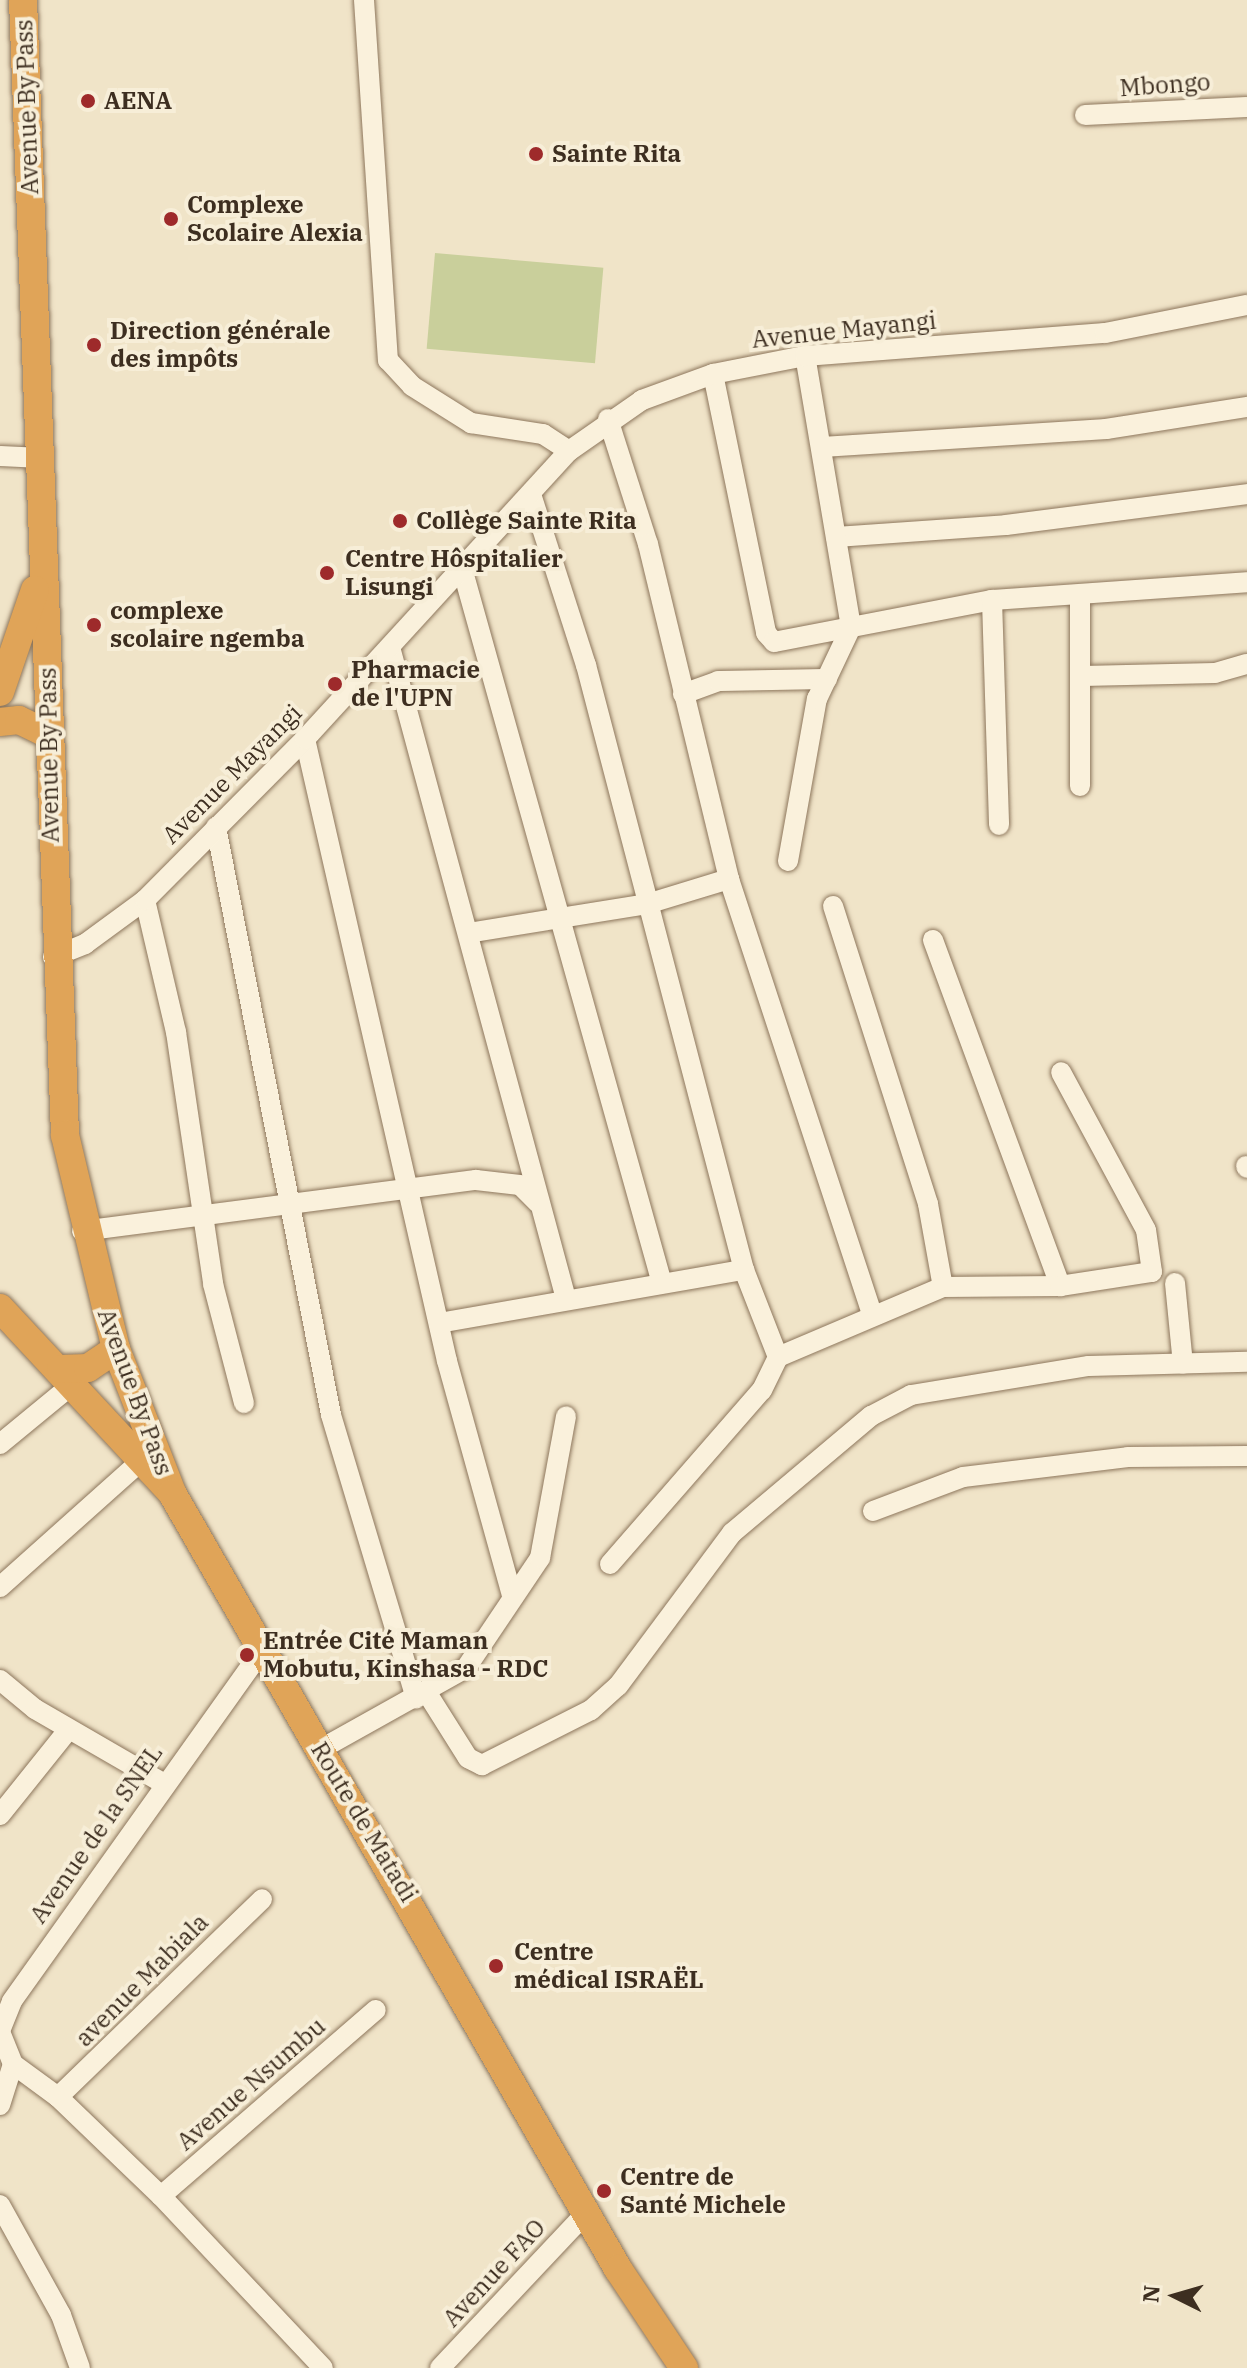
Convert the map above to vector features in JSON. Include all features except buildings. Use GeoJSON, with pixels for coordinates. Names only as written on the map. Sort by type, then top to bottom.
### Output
{"type":"FeatureCollection","features":[{"type":"Feature","properties":{"kind":"highway","name":"Avenue By Pass"},"geometry":{"type":"LineString","coordinates":[[23,0],[42,458],[53,957],[65,1135],[82,1231],[116,1349],[172,1493]]}},
{"type":"Feature","properties":{"kind":"highway"},"geometry":{"type":"LineString","coordinates":[[0,692],[44,558]]}},
{"type":"Feature","properties":{"kind":"highway"},"geometry":{"type":"LineString","coordinates":[[0,722],[19,720],[48,734]]}},
{"type":"Feature","properties":{"kind":"highway","name":"Route de Matadi"},"geometry":{"type":"LineString","coordinates":[[0,1308],[67,1376],[140,1462],[172,1493],[586,2213],[684,2368]]}},
{"type":"Feature","properties":{"kind":"highway"},"geometry":{"type":"LineString","coordinates":[[67,1376],[88,1368],[116,1349]]}},
{"type":"Feature","properties":{"kind":"street"},"geometry":{"type":"LineString","coordinates":[[364,0],[388,360],[412,386],[471,423],[543,434],[569,451]]}},
{"type":"Feature","properties":{"kind":"street","name":"Mbongo"},"geometry":{"type":"LineString","coordinates":[[1085,115],[1247,107]]}},
{"type":"Feature","properties":{"kind":"street","name":"Avenue Mayangi"},"geometry":{"type":"LineString","coordinates":[[53,957],[85,944],[145,900],[305,739],[569,451],[608,419],[713,374],[805,356],[1094,335],[1247,305]]}},
{"type":"Feature","properties":{"kind":"street"},"geometry":{"type":"LineString","coordinates":[[788,861],[811,722],[851,627],[805,356]]}},
{"type":"Feature","properties":{"kind":"street"},"geometry":{"type":"LineString","coordinates":[[713,374],[768,639],[851,627],[992,600],[1080,600],[1247,582]]}},
{"type":"Feature","properties":{"kind":"street"},"geometry":{"type":"LineString","coordinates":[[822,447],[1106,429],[1247,407]]}},
{"type":"Feature","properties":{"kind":"street"},"geometry":{"type":"LineString","coordinates":[[608,419],[648,544],[729,879],[871,1312]]}},
{"type":"Feature","properties":{"kind":"street"},"geometry":{"type":"LineString","coordinates":[[0,456],[42,458]]}},
{"type":"Feature","properties":{"kind":"street"},"geometry":{"type":"LineString","coordinates":[[531,494],[586,665],[744,1270],[778,1357]]}},
{"type":"Feature","properties":{"kind":"street"},"geometry":{"type":"LineString","coordinates":[[836,537],[1006,525],[1247,494]]}},
{"type":"Feature","properties":{"kind":"street"},"geometry":{"type":"LineString","coordinates":[[462,568],[556,917],[661,1280]]}},
{"type":"Feature","properties":{"kind":"street"},"geometry":{"type":"LineString","coordinates":[[992,600],[999,825]]}},
{"type":"Feature","properties":{"kind":"street"},"geometry":{"type":"LineString","coordinates":[[1080,600],[1083,676],[1080,786]]}},
{"type":"Feature","properties":{"kind":"street"},"geometry":{"type":"LineString","coordinates":[[390,647],[566,1299]]}},
{"type":"Feature","properties":{"kind":"street"},"geometry":{"type":"LineString","coordinates":[[1083,676],[1215,673],[1247,664]]}},
{"type":"Feature","properties":{"kind":"street"},"geometry":{"type":"LineString","coordinates":[[683,694],[718,681],[827,679]]}},
{"type":"Feature","properties":{"kind":"street"},"geometry":{"type":"LineString","coordinates":[[305,739],[439,1323],[512,1595]]}},
{"type":"Feature","properties":{"kind":"street"},"geometry":{"type":"LineString","coordinates":[[216,827],[331,1415],[422,1696],[468,1758],[482,1765],[600,1702],[732,1533],[871,1416],[945,1388],[1089,1366],[1247,1362]]}},
{"type":"Feature","properties":{"kind":"street"},"geometry":{"type":"LineString","coordinates":[[468,933],[647,904],[729,879]]}},
{"type":"Feature","properties":{"kind":"street"},"geometry":{"type":"LineString","coordinates":[[145,900],[176,1032],[201,1215],[244,1403]]}},
{"type":"Feature","properties":{"kind":"street"},"geometry":{"type":"LineString","coordinates":[[833,906],[928,1204],[943,1287]]}},
{"type":"Feature","properties":{"kind":"street"},"geometry":{"type":"LineString","coordinates":[[933,940],[1060,1286]]}},
{"type":"Feature","properties":{"kind":"street"},"geometry":{"type":"LineString","coordinates":[[610,1564],[762,1390],[778,1357],[871,1312],[943,1287],[1060,1286],[1154,1269],[1146,1230],[1061,1072]]}},
{"type":"Feature","properties":{"kind":"street"},"geometry":{"type":"LineString","coordinates":[[82,1231],[502,1179],[541,1206]]}},
{"type":"Feature","properties":{"kind":"street"},"geometry":{"type":"LineString","coordinates":[[439,1323],[661,1280],[744,1270]]}},
{"type":"Feature","properties":{"kind":"street"},"geometry":{"type":"LineString","coordinates":[[1175,1283],[1183,1364]]}},
{"type":"Feature","properties":{"kind":"street"},"geometry":{"type":"LineString","coordinates":[[0,1444],[67,1376]]}},
{"type":"Feature","properties":{"kind":"street"},"geometry":{"type":"LineString","coordinates":[[321,1749],[422,1696],[466,1668],[545,1544],[566,1416]]}},
{"type":"Feature","properties":{"kind":"street"},"geometry":{"type":"LineString","coordinates":[[873,1511],[963,1477],[1128,1457],[1247,1456]]}},
{"type":"Feature","properties":{"kind":"street"},"geometry":{"type":"LineString","coordinates":[[0,1587],[140,1462]]}},
{"type":"Feature","properties":{"kind":"street","name":"Avenue de la SNEL"},"geometry":{"type":"LineString","coordinates":[[13,2064],[0,2031],[12,2001],[161,1782],[263,1649]]}},
{"type":"Feature","properties":{"kind":"street"},"geometry":{"type":"LineString","coordinates":[[0,1680],[68,1730],[161,1782]]}},
{"type":"Feature","properties":{"kind":"street"},"geometry":{"type":"LineString","coordinates":[[0,1815],[68,1730]]}},
{"type":"Feature","properties":{"kind":"street","name":"avenue Mabiala"},"geometry":{"type":"LineString","coordinates":[[58,2097],[262,1899]]}},
{"type":"Feature","properties":{"kind":"street","name":"Avenue Nsumbu"},"geometry":{"type":"LineString","coordinates":[[161,2196],[376,2010]]}},
{"type":"Feature","properties":{"kind":"street"},"geometry":{"type":"LineString","coordinates":[[0,2106],[13,2064],[58,2097],[161,2196],[323,2368]]}},
{"type":"Feature","properties":{"kind":"street"},"geometry":{"type":"LineString","coordinates":[[0,2205],[80,2368]]}},
{"type":"Feature","properties":{"kind":"street","name":"Avenue FAO"},"geometry":{"type":"LineString","coordinates":[[440,2368],[586,2213]]}},
{"type":"Feature","properties":{"kind":"green space"},"geometry":{"type":"Polygon","coordinates":[[[435,253],[603,268],[595,363],[427,349],[435,253]]]}},
{"type":"Feature","properties":{"kind":"place","name":"AENA"},"geometry":{"type":"Point","coordinates":[88,101]}},
{"type":"Feature","properties":{"kind":"place","name":"Sainte Rita"},"geometry":{"type":"Point","coordinates":[536,154]}},
{"type":"Feature","properties":{"kind":"place","name":"Complexe Scolaire Alexia"},"geometry":{"type":"Point","coordinates":[171,219]}},
{"type":"Feature","properties":{"kind":"place","name":"Direction générale des impôts"},"geometry":{"type":"Point","coordinates":[94,345]}},
{"type":"Feature","properties":{"kind":"place","name":"Collège Sainte Rita"},"geometry":{"type":"Point","coordinates":[400,521]}},
{"type":"Feature","properties":{"kind":"place","name":"Centre Hôspitalier Lisungi"},"geometry":{"type":"Point","coordinates":[327,573]}},
{"type":"Feature","properties":{"kind":"place","name":"complexe scolaire ngemba"},"geometry":{"type":"Point","coordinates":[94,625]}},
{"type":"Feature","properties":{"kind":"place","name":"Pharmacie de l'UPN"},"geometry":{"type":"Point","coordinates":[335,684]}},
{"type":"Feature","properties":{"kind":"place","name":"Entrée Cité Maman Mobutu, Kinshasa - RDC"},"geometry":{"type":"Point","coordinates":[247,1655]}},
{"type":"Feature","properties":{"kind":"place","name":"Centre médical ISRAËL"},"geometry":{"type":"Point","coordinates":[496,1966]}},
{"type":"Feature","properties":{"kind":"place","name":"Centre de Santé Michele"},"geometry":{"type":"Point","coordinates":[604,2191]}}]}
